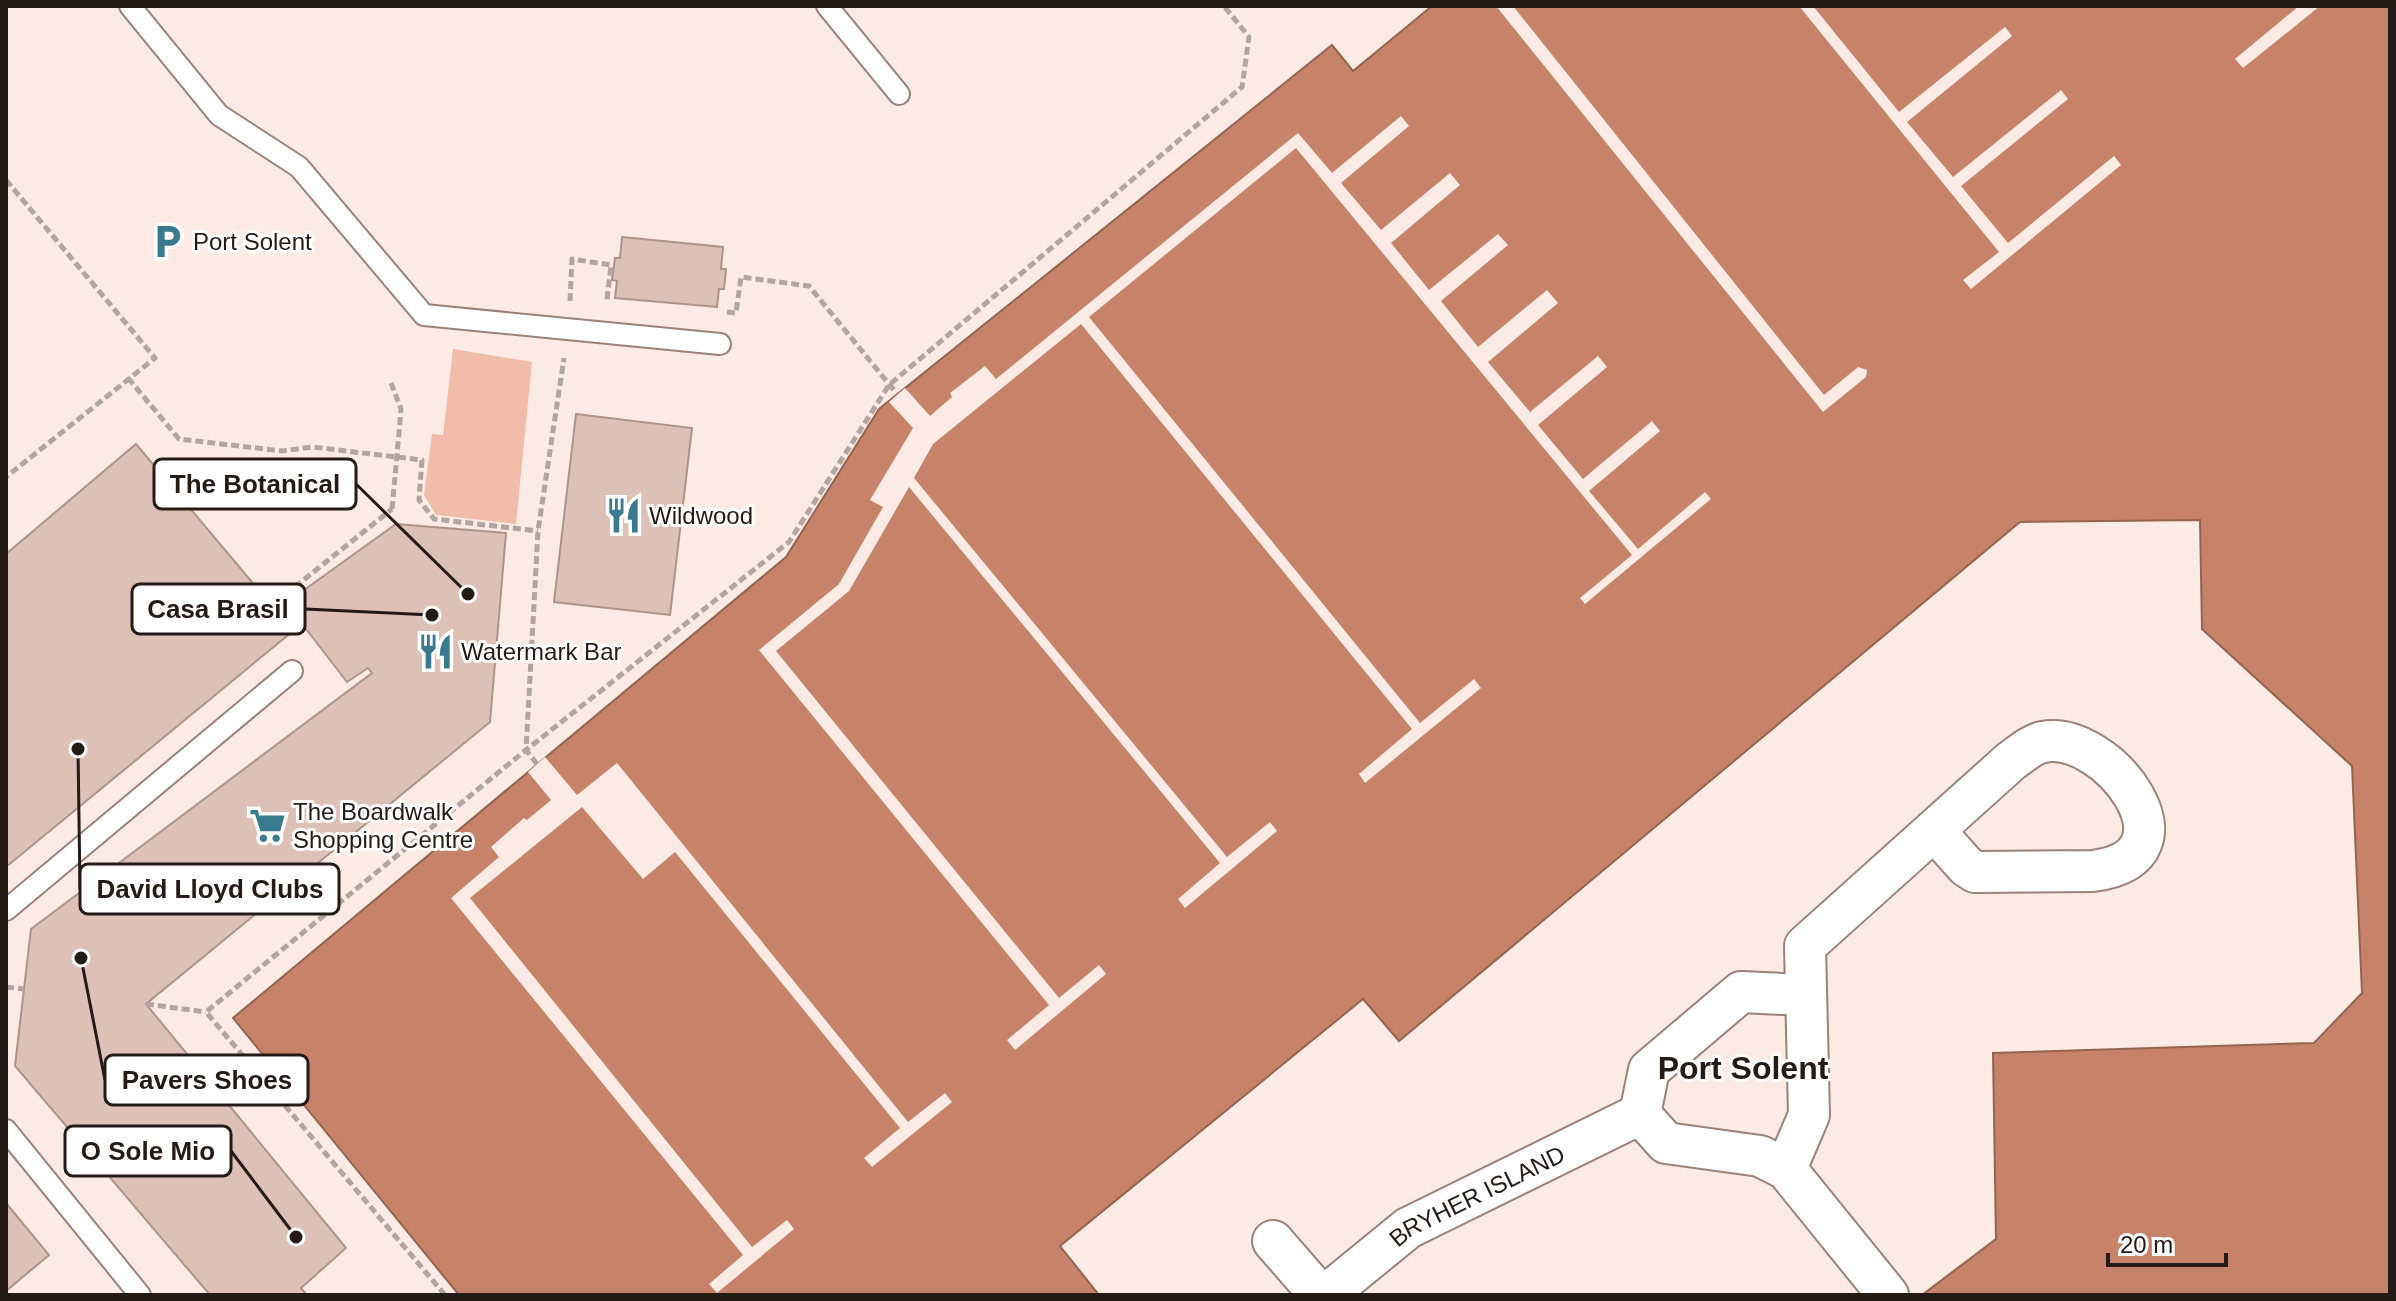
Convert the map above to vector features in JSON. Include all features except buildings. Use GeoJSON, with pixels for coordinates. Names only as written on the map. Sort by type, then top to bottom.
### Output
{"type":"FeatureCollection","features":[{"type":"Feature","properties":{"kind":"street"},"geometry":{"type":"LineString","coordinates":[[1786,1169],[1809,1115],[1805,946],[1934,830],[2024,751],[2040,742],[2057,741],[2086,751],[2115,772],[2141,805],[2144,816],[2144,833],[2126,861],[2110,869],[2093,871],[1975,872],[1934,830]]}},
{"type":"Feature","properties":{"kind":"street"},"geometry":{"type":"LineString","coordinates":[[1804,995],[1741,992],[1649,1070],[1640,1114],[1666,1143],[1760,1156],[1786,1169],[1888,1295]]}},
{"type":"Feature","properties":{"kind":"street","name":"BRYHER ISLAND"},"geometry":{"type":"LineString","coordinates":[[1273,1241],[1323,1295],[1408,1228],[1640,1114]]}},
{"type":"Feature","properties":{"kind":"lane"},"geometry":{"type":"LineString","coordinates":[[130,6],[219,115],[299,167],[424,315],[720,344]]}},
{"type":"Feature","properties":{"kind":"lane"},"geometry":{"type":"LineString","coordinates":[[827,6],[899,94]]}},
{"type":"Feature","properties":{"kind":"lane"},"geometry":{"type":"LineString","coordinates":[[6,910],[292,671]]}},
{"type":"Feature","properties":{"kind":"lane"},"geometry":{"type":"LineString","coordinates":[[6,1130],[140,1295]]}},
{"type":"Feature","properties":{"kind":"path"},"geometry":{"type":"LineString","coordinates":[[206,1012],[526,750],[789,542],[889,385],[1242,87],[1249,37],[1224,6]]}},
{"type":"Feature","properties":{"kind":"path"},"geometry":{"type":"LineString","coordinates":[[6,180],[155,358],[6,477]]}},
{"type":"Feature","properties":{"kind":"path"},"geometry":{"type":"LineString","coordinates":[[537,764],[526,750],[538,531],[569,328],[572,259],[611,265],[607,300],[621,301]]}},
{"type":"Feature","properties":{"kind":"path"},"geometry":{"type":"LineString","coordinates":[[722,312],[736,313],[741,277],[809,286],[897,394]]}},
{"type":"Feature","properties":{"kind":"path"},"geometry":{"type":"LineString","coordinates":[[128,378],[179,439],[282,451],[313,447],[422,460],[419,500],[434,519],[538,531]]}},
{"type":"Feature","properties":{"kind":"path"},"geometry":{"type":"LineString","coordinates":[[295,596],[291,590],[392,509],[401,409],[391,383]]}},
{"type":"Feature","properties":{"kind":"path"},"geometry":{"type":"LineString","coordinates":[[6,987],[24,989]]}},
{"type":"Feature","properties":{"kind":"path"},"geometry":{"type":"LineString","coordinates":[[146,1004],[206,1012],[445,1295]]}},
{"type":"Feature","properties":{"kind":"shaded area"},"geometry":{"type":"Polygon","coordinates":[[[1432,6],[2390,6],[2390,1295],[1922,1295],[1996,1239],[1993,1053],[2314,1043],[2362,993],[2352,766],[2202,629],[2200,520],[2020,522],[1399,1041],[1363,999],[1060,1246],[1099,1295],[459,1295],[233,1018],[786,557],[879,409],[1332,45],[1353,71],[1432,6]]]}},
{"type":"Feature","properties":{"kind":"shaded area"},"geometry":{"type":"Polygon","coordinates":[[[453,349],[532,362],[516,524],[436,515],[424,495],[432,434],[443,435],[453,349]]]}},
{"type":"Feature","properties":{"kind":"pier"},"geometry":{"type":"Polygon","coordinates":[[[1496,6],[1513,6],[1824,395],[1858,367],[1867,370],[1866,377],[1823,412],[1496,6]]]}},
{"type":"Feature","properties":{"kind":"pier"},"geometry":{"type":"Polygon","coordinates":[[[1799,6],[1813,6],[1899,112],[2005,27],[2012,36],[1907,122],[1953,177],[2061,90],[2068,99],[1961,186],[2008,243],[2114,156],[2121,165],[1971,289],[1963,280],[1999,252],[1799,6]]]}},
{"type":"Feature","properties":{"kind":"pier"},"geometry":{"type":"Polygon","coordinates":[[[2299,6],[2320,6],[2243,68],[2235,59],[2299,6]]]}},
{"type":"Feature","properties":{"kind":"pier"},"geometry":{"type":"Polygon","coordinates":[[[1401,116],[1409,126],[1341,183],[1381,230],[1450,173],[1460,185],[1391,243],[1429,290],[1498,234],[1508,245],[1441,301],[1478,347],[1547,290],[1558,303],[1488,362],[1530,412],[1598,356],[1607,367],[1538,425],[1583,479],[1652,421],[1660,431],[1589,491],[1638,549],[1705,492],[1711,499],[1585,604],[1580,598],[1632,555],[1296,148],[1089,317],[1420,723],[1474,679],[1481,688],[1365,783],[1359,774],[1412,729],[1081,324],[933,444],[914,478],[1227,857],[1270,822],[1277,831],[1185,908],[1178,899],[1220,863],[909,487],[849,591],[776,651],[1059,998],[1099,965],[1106,974],[1015,1050],[1007,1040],[1049,1005],[759,650],[839,584],[883,507],[870,500],[913,428],[889,402],[905,388],[930,416],[952,397],[950,393],[985,366],[996,379],[1298,133],[1332,173],[1401,116]]]}},
{"type":"Feature","properties":{"kind":"pier"},"geometry":{"type":"Polygon","coordinates":[[[545,757],[577,795],[617,763],[908,1122],[945,1093],[952,1102],[872,1167],[864,1158],[900,1128],[675,852],[643,879],[582,807],[470,898],[752,1247],[787,1220],[794,1229],[717,1293],[709,1284],[743,1255],[451,898],[499,857],[491,847],[524,818],[527,820],[551,800],[528,772],[545,757]]]}},
{"type":"Feature","properties":{"kind":"place","name":"Port Solent"},"geometry":{"type":"Point","coordinates":[167,241]}},
{"type":"Feature","properties":{"kind":"place","name":"Wildwood"},"geometry":{"type":"Point","coordinates":[623,515]}},
{"type":"Feature","properties":{"kind":"place","name":"The Botanical"},"geometry":{"type":"Point","coordinates":[468,594]}},
{"type":"Feature","properties":{"kind":"place","name":"Casa Brasil"},"geometry":{"type":"Point","coordinates":[432,615]}},
{"type":"Feature","properties":{"kind":"place","name":"Watermark Bar"},"geometry":{"type":"Point","coordinates":[435,651]}},
{"type":"Feature","properties":{"kind":"place","name":"David Lloyd Clubs"},"geometry":{"type":"Point","coordinates":[78,749]}},
{"type":"Feature","properties":{"kind":"place","name":"The Boardwalk Shopping Centre"},"geometry":{"type":"Point","coordinates":[267,825]}},
{"type":"Feature","properties":{"kind":"place","name":"Pavers Shoes"},"geometry":{"type":"Point","coordinates":[81,958]}},
{"type":"Feature","properties":{"kind":"place","name":"O Sole Mio"},"geometry":{"type":"Point","coordinates":[296,1237]}},
{"type":"Feature","properties":{"kind":"district","name":"Port Solent"},"geometry":{"type":"Point","coordinates":[1743,1068]}}]}
